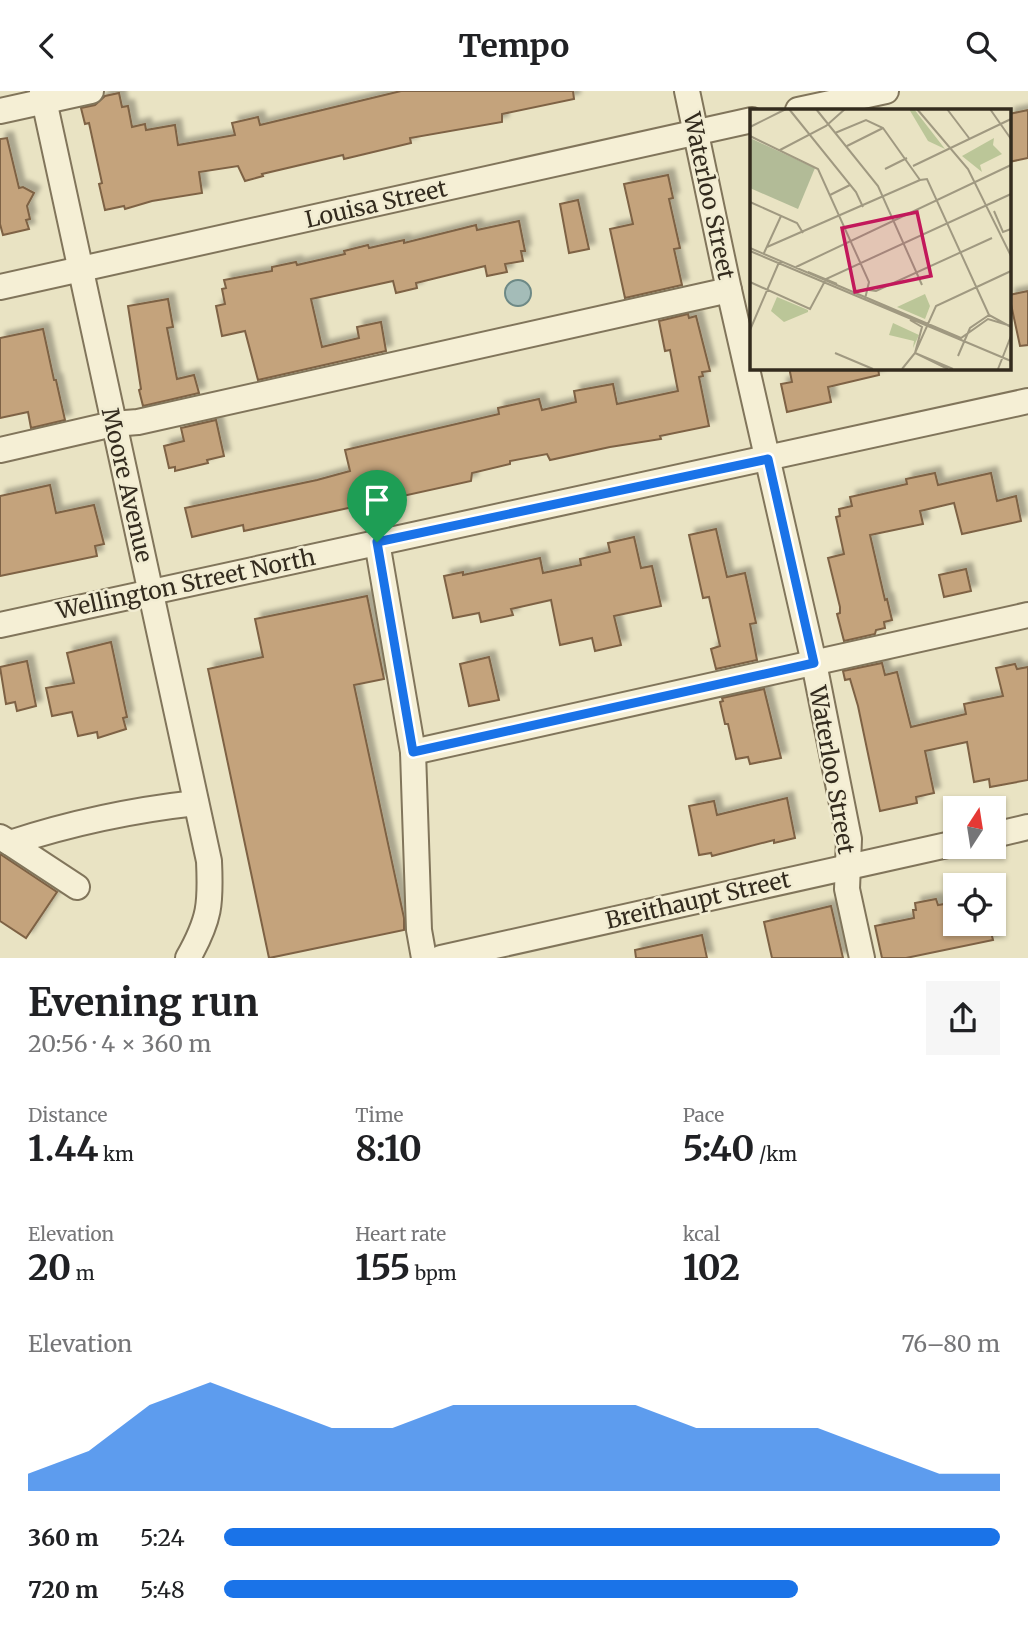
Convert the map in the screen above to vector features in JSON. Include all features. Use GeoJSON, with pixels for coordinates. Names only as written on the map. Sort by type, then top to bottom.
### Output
{"type":"FeatureCollection","features":[{"type":"Feature","properties":{"kind":"street"},"geometry":{"type":"LineString","coordinates":[[0,111],[43,96],[91,91]]}},
{"type":"Feature","properties":{"kind":"street","name":"Waterloo Street"},"geometry":{"type":"LineString","coordinates":[[687,91],[729,290],[814,663],[849,839],[847,889],[862,958]]}},
{"type":"Feature","properties":{"kind":"street"},"geometry":{"type":"LineString","coordinates":[[803,109],[886,91]]}},
{"type":"Feature","properties":{"kind":"street","name":"Moore Avenue"},"geometry":{"type":"LineString","coordinates":[[43,96],[209,861],[211,904],[204,931],[188,958]]}},
{"type":"Feature","properties":{"kind":"street","name":"Louisa Street"},"geometry":{"type":"LineString","coordinates":[[0,288],[750,120]]}},
{"type":"Feature","properties":{"kind":"street"},"geometry":{"type":"LineString","coordinates":[[0,450],[113,424],[138,422],[729,290]]}},
{"type":"Feature","properties":{"kind":"street","name":"Wellington Street North"},"geometry":{"type":"LineString","coordinates":[[0,625],[1028,401]]}},
{"type":"Feature","properties":{"kind":"street"},"geometry":{"type":"LineString","coordinates":[[377,542],[413,752],[419,930],[424,958]]}},
{"type":"Feature","properties":{"kind":"street"},"geometry":{"type":"LineString","coordinates":[[413,752],[1028,615]]}},
{"type":"Feature","properties":{"kind":"street"},"geometry":{"type":"LineString","coordinates":[[5,840],[147,808],[196,803]]}},
{"type":"Feature","properties":{"kind":"street"},"geometry":{"type":"LineString","coordinates":[[1006,832],[1028,827]]}},
{"type":"Feature","properties":{"kind":"street"},"geometry":{"type":"LineString","coordinates":[[5,840],[77,887]]}},
{"type":"Feature","properties":{"kind":"street","name":"Breithaupt Street"},"geometry":{"type":"LineString","coordinates":[[441,958],[478,954],[943,846]]}},
{"type":"Feature","properties":{"kind":"water"},"geometry":{"type":"Polygon","coordinates":[[[518,280],[527,284],[531,293],[527,302],[518,306],[509,302],[505,293],[509,284],[518,280]]]}},
{"type":"Feature","properties":{"kind":"building"},"geometry":{"type":"Polygon","coordinates":[[[401,91],[573,91],[574,99],[502,114],[502,122],[410,138],[411,143],[344,159],[343,155],[262,174],[263,176],[245,181],[238,166],[199,172],[202,193],[152,201],[125,209],[124,206],[105,210],[89,123],[85,124],[81,108],[95,105],[105,96],[119,93],[122,107],[128,106],[132,127],[145,124],[146,130],[175,125],[178,145],[235,135],[232,123],[258,117],[260,125],[401,91]]]}},
{"type":"Feature","properties":{"kind":"building"},"geometry":{"type":"Polygon","coordinates":[[[1028,110],[1028,158],[1010,162],[1010,114],[1028,110]]]}},
{"type":"Feature","properties":{"kind":"building"},"geometry":{"type":"Polygon","coordinates":[[[7,138],[19,188],[23,187],[34,193],[27,206],[30,219],[26,220],[29,229],[3,235],[0,224],[0,139],[7,138]]]}},
{"type":"Feature","properties":{"kind":"building"},"geometry":{"type":"Polygon","coordinates":[[[668,175],[673,198],[669,199],[680,248],[674,249],[682,285],[625,298],[610,229],[633,224],[624,184],[668,175]]]}},
{"type":"Feature","properties":{"kind":"building"},"geometry":{"type":"Polygon","coordinates":[[[578,200],[589,249],[569,253],[560,204],[578,200]]]}},
{"type":"Feature","properties":{"kind":"building"},"geometry":{"type":"Polygon","coordinates":[[[519,221],[525,251],[521,251],[523,261],[505,264],[507,272],[487,276],[485,266],[416,283],[417,288],[396,293],[393,281],[311,299],[322,347],[359,338],[357,327],[381,322],[386,351],[258,380],[245,331],[222,336],[216,306],[225,304],[222,289],[226,288],[224,280],[272,271],[272,267],[296,262],[297,265],[345,254],[344,251],[368,245],[369,248],[404,240],[404,243],[476,225],[477,230],[519,221]]]}},
{"type":"Feature","properties":{"kind":"building"},"geometry":{"type":"Polygon","coordinates":[[[1028,291],[1028,345],[1020,346],[1010,295],[1028,291]]]}},
{"type":"Feature","properties":{"kind":"building"},"geometry":{"type":"Polygon","coordinates":[[[168,299],[173,327],[167,328],[177,379],[194,375],[199,393],[143,406],[128,306],[168,299]]]}},
{"type":"Feature","properties":{"kind":"building"},"geometry":{"type":"Polygon","coordinates":[[[688,314],[689,318],[696,316],[710,371],[702,372],[703,376],[699,377],[709,426],[660,436],[661,439],[550,460],[547,454],[510,461],[510,464],[472,473],[471,481],[244,531],[243,525],[192,537],[185,508],[350,471],[345,450],[499,414],[498,408],[539,399],[542,410],[576,402],[574,391],[613,384],[617,404],[678,391],[670,350],[665,351],[659,321],[688,314]]]}},
{"type":"Feature","properties":{"kind":"building"},"geometry":{"type":"Polygon","coordinates":[[[43,329],[65,420],[31,428],[28,412],[0,418],[0,338],[43,329]]]}},
{"type":"Feature","properties":{"kind":"building"},"geometry":{"type":"Polygon","coordinates":[[[789,369],[878,369],[879,375],[828,387],[831,402],[787,412],[781,384],[792,382],[789,369]]]}},
{"type":"Feature","properties":{"kind":"building"},"geometry":{"type":"Polygon","coordinates":[[[216,420],[224,456],[175,471],[175,467],[169,468],[164,446],[184,441],[181,428],[216,420]]]}},
{"type":"Feature","properties":{"kind":"building"},"geometry":{"type":"Polygon","coordinates":[[[935,473],[938,485],[991,473],[997,501],[1016,496],[1021,521],[962,534],[954,503],[920,511],[923,524],[870,535],[892,620],[884,622],[885,628],[876,630],[875,634],[844,641],[837,614],[840,613],[840,607],[828,558],[844,554],[836,517],[840,516],[839,509],[852,506],[850,497],[907,484],[906,479],[935,473]]]}},
{"type":"Feature","properties":{"kind":"building"},"geometry":{"type":"Polygon","coordinates":[[[50,485],[56,513],[94,505],[104,544],[95,546],[97,556],[0,576],[0,496],[50,485]]]}},
{"type":"Feature","properties":{"kind":"building"},"geometry":{"type":"Polygon","coordinates":[[[716,529],[727,577],[745,573],[756,623],[750,624],[757,660],[716,669],[711,649],[720,646],[709,597],[703,598],[689,535],[716,529]]]}},
{"type":"Feature","properties":{"kind":"building"},"geometry":{"type":"Polygon","coordinates":[[[634,537],[641,568],[652,566],[661,606],[614,616],[621,645],[595,651],[592,638],[560,645],[551,600],[511,609],[513,615],[481,622],[479,613],[453,618],[444,576],[463,572],[463,575],[540,558],[543,573],[581,565],[580,559],[610,552],[608,543],[634,537]]]}},
{"type":"Feature","properties":{"kind":"building"},"geometry":{"type":"Polygon","coordinates":[[[966,569],[971,591],[944,597],[939,575],[966,569]]]}},
{"type":"Feature","properties":{"kind":"building"},"geometry":{"type":"Polygon","coordinates":[[[367,596],[384,679],[354,685],[404,918],[404,930],[269,958],[208,669],[263,657],[255,619],[367,596]]]}},
{"type":"Feature","properties":{"kind":"building"},"geometry":{"type":"Polygon","coordinates":[[[111,642],[127,717],[123,718],[126,729],[98,738],[97,732],[78,736],[72,712],[52,716],[46,688],[74,683],[67,653],[111,642]]]}},
{"type":"Feature","properties":{"kind":"building"},"geometry":{"type":"Polygon","coordinates":[[[489,657],[499,700],[469,706],[460,664],[489,657]]]}},
{"type":"Feature","properties":{"kind":"building"},"geometry":{"type":"Polygon","coordinates":[[[27,661],[36,706],[17,711],[15,702],[6,704],[0,667],[27,661]]]}},
{"type":"Feature","properties":{"kind":"building"},"geometry":{"type":"Polygon","coordinates":[[[882,663],[885,675],[897,672],[911,727],[966,714],[964,704],[1003,696],[996,668],[1015,664],[1017,669],[1028,667],[1028,780],[990,787],[989,779],[974,782],[967,742],[925,751],[934,793],[916,797],[917,803],[880,811],[858,706],[850,679],[845,680],[843,671],[882,663]]]}},
{"type":"Feature","properties":{"kind":"building"},"geometry":{"type":"Polygon","coordinates":[[[764,689],[781,758],[750,764],[748,757],[736,759],[720,702],[723,701],[722,698],[764,689]]]}},
{"type":"Feature","properties":{"kind":"building"},"geometry":{"type":"Polygon","coordinates":[[[787,798],[795,838],[774,843],[774,840],[712,856],[711,853],[699,855],[689,806],[714,801],[717,815],[787,798]]]}},
{"type":"Feature","properties":{"kind":"building"},"geometry":{"type":"Polygon","coordinates":[[[0,854],[57,892],[26,938],[0,921],[0,854]]]}},
{"type":"Feature","properties":{"kind":"building"},"geometry":{"type":"Polygon","coordinates":[[[936,899],[938,905],[943,904],[943,936],[992,936],[993,940],[906,958],[882,958],[875,926],[914,918],[915,903],[936,899]]]}},
{"type":"Feature","properties":{"kind":"building"},"geometry":{"type":"Polygon","coordinates":[[[831,906],[843,958],[772,958],[764,922],[831,906]]]}},
{"type":"Feature","properties":{"kind":"building"},"geometry":{"type":"Polygon","coordinates":[[[702,935],[707,958],[636,958],[635,950],[702,935]]]}},
{"type":"Feature","properties":{"kind":"route"},"geometry":{"type":"LineString","coordinates":[[768,459],[814,663],[413,752],[377,542],[768,459]]}}]}
